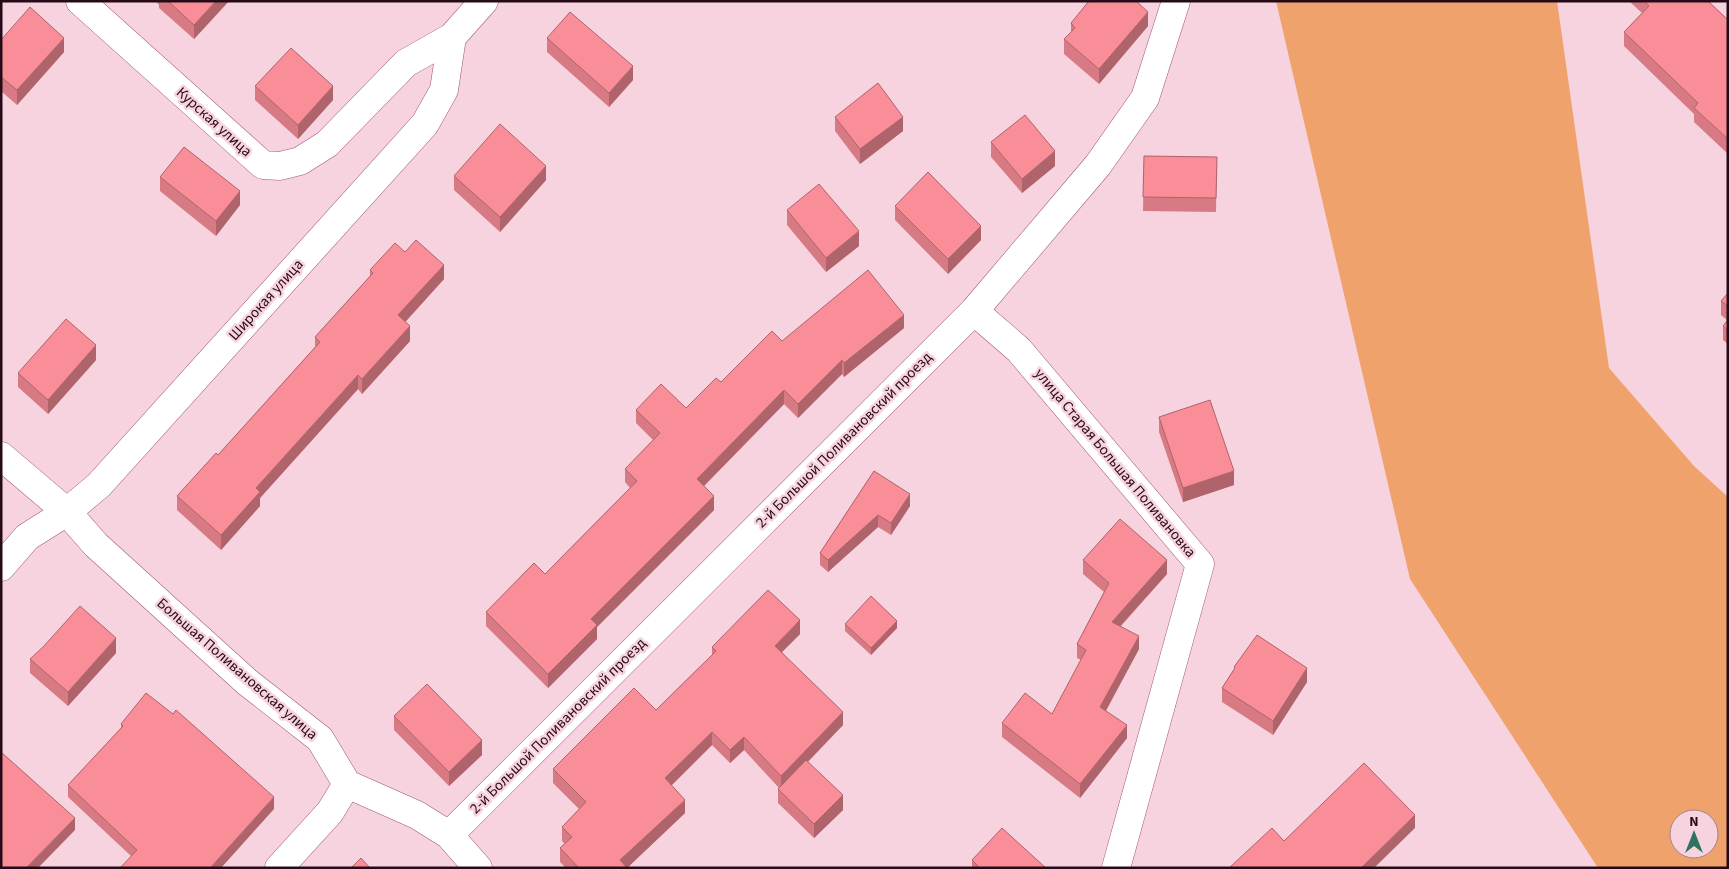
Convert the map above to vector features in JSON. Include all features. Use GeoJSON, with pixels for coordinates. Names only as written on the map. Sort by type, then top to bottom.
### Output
{"type":"FeatureCollection","features":[{"type":"Feature","properties":{"kind":"street","name":"Курская улица"},"geometry":{"type":"LineString","coordinates":[[80,1],[263,165],[280,166],[300,161],[327,144],[406,63],[452,37]]}},
{"type":"Feature","properties":{"kind":"street"},"geometry":{"type":"LineString","coordinates":[[452,37],[484,1]]}},
{"type":"Feature","properties":{"kind":"street","name":"2-й Большой Поливановский проезд"},"geometry":{"type":"LineString","coordinates":[[449,835],[974,311],[1098,165],[1145,98],[1176,1]]}},
{"type":"Feature","properties":{"kind":"street","name":"Широкая улица"},"geometry":{"type":"LineString","coordinates":[[1,566],[27,537],[67,512],[99,484],[425,124],[444,90],[452,37]]}},
{"type":"Feature","properties":{"kind":"street","name":"улица Старая Большая Поливановка"},"geometry":{"type":"LineString","coordinates":[[974,311],[1019,350],[1200,564],[1116,868]]}},
{"type":"Feature","properties":{"kind":"street","name":"Большая Поливановская улица"},"geometry":{"type":"LineString","coordinates":[[1,456],[67,512],[96,545],[247,682],[320,739],[347,784]]}},
{"type":"Feature","properties":{"kind":"street"},"geometry":{"type":"LineString","coordinates":[[279,868],[330,812],[347,784],[417,815],[449,835],[478,868]]}},
{"type":"Feature","properties":{"kind":"shaded area"},"geometry":{"type":"Polygon","coordinates":[[[1276,1],[1557,1],[1609,368],[1694,466],[1728,497],[1728,868],[1598,868],[1410,579],[1276,1]]]}},
{"type":"Feature","properties":{"kind":"building"},"geometry":{"type":"Polygon","coordinates":[[[168,1],[216,1],[194,25],[168,1]]]}},
{"type":"Feature","properties":{"kind":"building"},"geometry":{"type":"Polygon","coordinates":[[[1089,1],[1136,1],[1148,12],[1099,69],[1064,39],[1075,28],[1071,23],[1089,1]]]}},
{"type":"Feature","properties":{"kind":"building"},"geometry":{"type":"Polygon","coordinates":[[[1644,1],[1708,1],[1728,20],[1728,139],[1694,108],[1698,103],[1624,32],[1649,6],[1644,1]]]}},
{"type":"Feature","properties":{"kind":"building"},"geometry":{"type":"Polygon","coordinates":[[[30,7],[64,38],[17,90],[1,77],[1,40],[30,7]]]}},
{"type":"Feature","properties":{"kind":"building"},"geometry":{"type":"Polygon","coordinates":[[[570,12],[633,66],[609,93],[547,38],[570,12]]]}},
{"type":"Feature","properties":{"kind":"building"},"geometry":{"type":"Polygon","coordinates":[[[291,48],[333,86],[298,125],[255,86],[291,48]]]}},
{"type":"Feature","properties":{"kind":"building"},"geometry":{"type":"Polygon","coordinates":[[[878,83],[903,117],[860,149],[835,117],[878,83]]]}},
{"type":"Feature","properties":{"kind":"building"},"geometry":{"type":"Polygon","coordinates":[[[1025,115],[1055,151],[1022,179],[991,142],[1025,115]]]}},
{"type":"Feature","properties":{"kind":"building"},"geometry":{"type":"Polygon","coordinates":[[[500,124],[546,166],[500,217],[454,176],[500,124]]]}},
{"type":"Feature","properties":{"kind":"building"},"geometry":{"type":"Polygon","coordinates":[[[184,147],[240,191],[216,221],[160,177],[184,147]]]}},
{"type":"Feature","properties":{"kind":"building"},"geometry":{"type":"Polygon","coordinates":[[[1144,156],[1217,157],[1216,198],[1143,197],[1144,156]]]}},
{"type":"Feature","properties":{"kind":"building"},"geometry":{"type":"Polygon","coordinates":[[[928,172],[981,226],[948,259],[895,206],[928,172]]]}},
{"type":"Feature","properties":{"kind":"building"},"geometry":{"type":"Polygon","coordinates":[[[819,184],[859,231],[826,258],[787,210],[819,184]]]}},
{"type":"Feature","properties":{"kind":"building"},"geometry":{"type":"Polygon","coordinates":[[[416,240],[444,265],[398,315],[410,326],[362,379],[358,375],[256,488],[260,492],[221,535],[177,496],[216,453],[218,455],[320,342],[315,337],[373,273],[370,270],[395,243],[405,252],[416,240]]]}},
{"type":"Feature","properties":{"kind":"building"},"geometry":{"type":"Polygon","coordinates":[[[868,270],[904,315],[844,363],[842,360],[798,404],[784,390],[697,479],[714,496],[591,619],[597,625],[548,674],[486,612],[534,563],[545,574],[637,481],[625,469],[660,433],[636,410],[661,384],[686,408],[716,378],[721,382],[772,331],[782,341],[868,270]]]}},
{"type":"Feature","properties":{"kind":"building"},"geometry":{"type":"Polygon","coordinates":[[[1728,293],[1728,306],[1721,301],[1728,293]]]}},
{"type":"Feature","properties":{"kind":"building"},"geometry":{"type":"Polygon","coordinates":[[[66,319],[96,345],[48,400],[18,373],[66,319]]]}},
{"type":"Feature","properties":{"kind":"building"},"geometry":{"type":"Polygon","coordinates":[[[1728,320],[1728,330],[1723,326],[1728,320]]]}},
{"type":"Feature","properties":{"kind":"building"},"geometry":{"type":"Polygon","coordinates":[[[1210,400],[1234,471],[1183,488],[1159,417],[1210,400]]]}},
{"type":"Feature","properties":{"kind":"building"},"geometry":{"type":"Polygon","coordinates":[[[874,471],[910,494],[891,523],[878,515],[828,560],[820,553],[874,471]]]}},
{"type":"Feature","properties":{"kind":"building"},"geometry":{"type":"Polygon","coordinates":[[[1120,519],[1167,560],[1112,622],[1139,636],[1100,707],[1127,725],[1080,784],[1002,723],[1025,693],[1052,714],[1086,650],[1077,644],[1109,583],[1083,560],[1120,519]]]}},
{"type":"Feature","properties":{"kind":"building"},"geometry":{"type":"Polygon","coordinates":[[[768,590],[800,620],[775,646],[843,712],[781,776],[744,737],[730,750],[712,732],[665,778],[685,800],[620,860],[627,868],[579,868],[560,848],[572,837],[562,827],[586,802],[553,769],[634,688],[656,710],[716,651],[712,647],[768,590]]]}},
{"type":"Feature","properties":{"kind":"building"},"geometry":{"type":"Polygon","coordinates":[[[871,596],[897,621],[871,648],[845,624],[871,596]]]}},
{"type":"Feature","properties":{"kind":"building"},"geometry":{"type":"Polygon","coordinates":[[[80,606],[116,638],[68,692],[30,659],[80,606]]]}},
{"type":"Feature","properties":{"kind":"building"},"geometry":{"type":"Polygon","coordinates":[[[1257,635],[1307,668],[1273,721],[1222,688],[1234,667],[1257,635]]]}},
{"type":"Feature","properties":{"kind":"building"},"geometry":{"type":"Polygon","coordinates":[[[427,684],[482,740],[449,772],[394,716],[427,684]]]}},
{"type":"Feature","properties":{"kind":"building"},"geometry":{"type":"Polygon","coordinates":[[[146,693],[173,714],[176,710],[274,797],[210,868],[120,868],[137,850],[68,785],[123,726],[121,724],[146,693]]]}},
{"type":"Feature","properties":{"kind":"building"},"geometry":{"type":"Polygon","coordinates":[[[1,752],[75,818],[26,868],[1,868],[1,752]]]}},
{"type":"Feature","properties":{"kind":"building"},"geometry":{"type":"Polygon","coordinates":[[[806,760],[843,795],[814,824],[778,789],[806,760]]]}},
{"type":"Feature","properties":{"kind":"building"},"geometry":{"type":"Polygon","coordinates":[[[1364,763],[1415,815],[1361,868],[1229,868],[1272,828],[1284,841],[1364,763]]]}},
{"type":"Feature","properties":{"kind":"building"},"geometry":{"type":"Polygon","coordinates":[[[1002,828],[1046,868],[980,868],[972,860],[1002,828]]]}},
{"type":"Feature","properties":{"kind":"building"},"geometry":{"type":"Polygon","coordinates":[[[361,858],[370,868],[351,868],[361,858]]]}}]}
